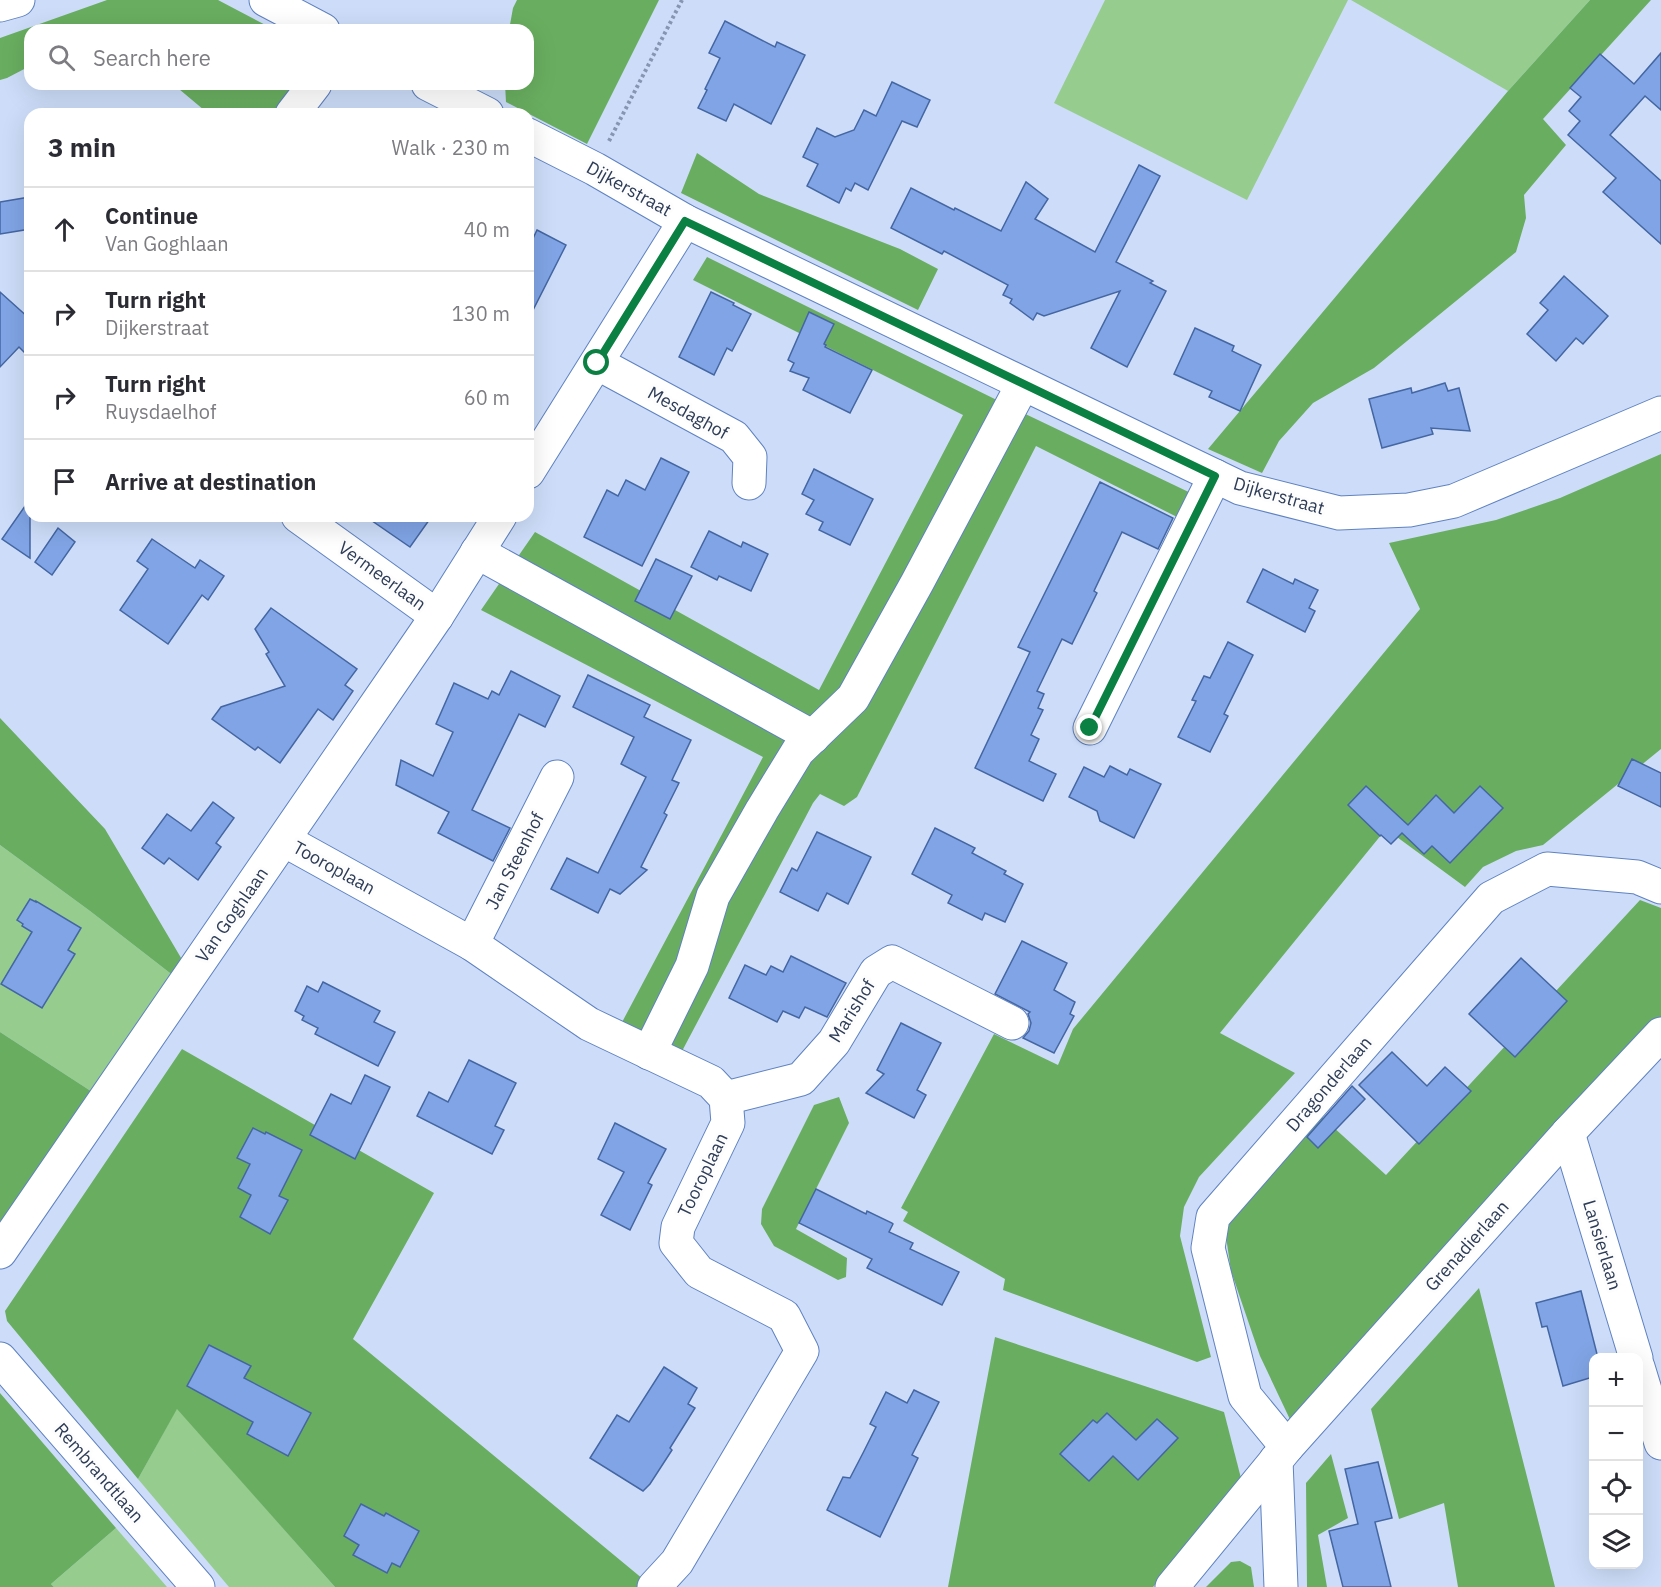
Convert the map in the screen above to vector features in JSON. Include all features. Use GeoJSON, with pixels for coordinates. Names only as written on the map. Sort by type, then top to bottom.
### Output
{"type":"FeatureCollection","features":[{"type":"Feature","properties":{"kind":"street"},"geometry":{"type":"LineString","coordinates":[[0,5],[18,0]]}},
{"type":"Feature","properties":{"kind":"street"},"geometry":{"type":"LineString","coordinates":[[266,0],[312,24]]}},
{"type":"Feature","properties":{"kind":"street"},"geometry":{"type":"LineString","coordinates":[[297,108],[310,90]]}},
{"type":"Feature","properties":{"kind":"street"},"geometry":{"type":"LineString","coordinates":[[440,90],[475,108]]}},
{"type":"Feature","properties":{"kind":"street","name":"Dijkerstraat"},"geometry":{"type":"LineString","coordinates":[[534,138],[595,169],[685,221],[1240,488],[1339,513],[1409,510],[1454,501],[1661,413]]}},
{"type":"Feature","properties":{"kind":"street"},"geometry":{"type":"LineString","coordinates":[[534,463],[685,221]]}},
{"type":"Feature","properties":{"kind":"street","name":"Mesdaghof"},"geometry":{"type":"LineString","coordinates":[[597,363],[734,437],[750,457],[749,483]]}},
{"type":"Feature","properties":{"kind":"street"},"geometry":{"type":"LineString","coordinates":[[649,1053],[692,966],[713,896],[798,752],[853,698],[1023,384]]}},
{"type":"Feature","properties":{"kind":"street"},"geometry":{"type":"LineString","coordinates":[[1090,728],[1215,476]]}},
{"type":"Feature","properties":{"kind":"street","name":"Vermeerlaan"},"geometry":{"type":"LineString","coordinates":[[306,522],[437,616]]}},
{"type":"Feature","properties":{"kind":"street","name":"Van Goghlaan"},"geometry":{"type":"LineString","coordinates":[[0,1252],[437,616],[496,522]]}},
{"type":"Feature","properties":{"kind":"street"},"geometry":{"type":"LineString","coordinates":[[477,552],[813,737]]}},
{"type":"Feature","properties":{"kind":"street","name":"Jan Steenhof"},"geometry":{"type":"LineString","coordinates":[[472,944],[557,777]]}},
{"type":"Feature","properties":{"kind":"street","name":"Tooroplaan"},"geometry":{"type":"LineString","coordinates":[[284,840],[472,944],[589,1024],[711,1082],[726,1098],[728,1123],[678,1227],[676,1243],[699,1272],[784,1316],[802,1351],[676,1562],[654,1587]]}},
{"type":"Feature","properties":{"kind":"street","name":"Dragonderlaan"},"geometry":{"type":"LineString","coordinates":[[1282,1453],[1245,1396],[1208,1248],[1213,1217],[1491,898],[1547,869],[1637,877],[1661,887]]}},
{"type":"Feature","properties":{"kind":"street","name":"Marishof"},"geometry":{"type":"LineString","coordinates":[[726,1098],[801,1079],[834,1042],[876,972],[892,962],[1012,1023]]}},
{"type":"Feature","properties":{"kind":"street","name":"Grenadierlaan"},"geometry":{"type":"LineString","coordinates":[[1172,1587],[1282,1453],[1568,1133],[1661,1034]]}},
{"type":"Feature","properties":{"kind":"street","name":"Lansierlaan"},"geometry":{"type":"LineString","coordinates":[[1568,1133],[1634,1353]]}},
{"type":"Feature","properties":{"kind":"street","name":"Rembrandtlaan"},"geometry":{"type":"LineString","coordinates":[[0,1359],[198,1587]]}},
{"type":"Feature","properties":{"kind":"street"},"geometry":{"type":"LineString","coordinates":[[1643,1365],[1661,1360]]}},
{"type":"Feature","properties":{"kind":"street"},"geometry":{"type":"LineString","coordinates":[[1643,1384],[1661,1443]]}},
{"type":"Feature","properties":{"kind":"street"},"geometry":{"type":"LineString","coordinates":[[1281,1587],[1282,1453]]}},
{"type":"Feature","properties":{"kind":"path"},"geometry":{"type":"LineString","coordinates":[[595,169],[682,0]]}},
{"type":"Feature","properties":{"kind":"green space"},"geometry":{"type":"Polygon","coordinates":[[[107,0],[218,0],[264,24],[39,24],[107,0]]]}},
{"type":"Feature","properties":{"kind":"green space"},"geometry":{"type":"Polygon","coordinates":[[[517,0],[659,0],[587,144],[534,117],[534,108],[518,108],[506,102],[505,90],[534,90],[534,24],[510,24],[517,0]]]}},
{"type":"Feature","properties":{"kind":"green space"},"geometry":{"type":"Polygon","coordinates":[[[1105,0],[1348,0],[1247,200],[1054,103],[1105,0]]]}},
{"type":"Feature","properties":{"kind":"green space"},"geometry":{"type":"Polygon","coordinates":[[[1351,0],[1590,0],[1508,91],[1351,0]]]}},
{"type":"Feature","properties":{"kind":"green space"},"geometry":{"type":"Polygon","coordinates":[[[1590,0],[1651,0],[1543,119],[1566,145],[1524,195],[1526,218],[1516,252],[1374,368],[1313,403],[1279,441],[1262,473],[1208,449],[1508,91],[1590,0]]]}},
{"type":"Feature","properties":{"kind":"green space"},"geometry":{"type":"Polygon","coordinates":[[[24,29],[24,69],[0,80],[0,38],[24,29]]]}},
{"type":"Feature","properties":{"kind":"green space"},"geometry":{"type":"Polygon","coordinates":[[[180,90],[304,90],[290,108],[202,108],[180,90]]]}},
{"type":"Feature","properties":{"kind":"green space"},"geometry":{"type":"Polygon","coordinates":[[[697,153],[759,194],[900,249],[938,269],[918,310],[681,193],[697,153]]]}},
{"type":"Feature","properties":{"kind":"green space"},"geometry":{"type":"Polygon","coordinates":[[[707,257],[1197,496],[1187,522],[1036,446],[857,797],[844,806],[820,794],[813,803],[680,1055],[620,1026],[763,757],[481,610],[535,532],[819,690],[963,415],[693,280],[707,257]]]}},
{"type":"Feature","properties":{"kind":"green space"},"geometry":{"type":"Polygon","coordinates":[[[1661,454],[1661,749],[1543,845],[1516,851],[1483,867],[1465,887],[1386,829],[1220,1033],[1295,1073],[1199,1177],[1184,1207],[1180,1236],[1211,1357],[1197,1362],[1003,1290],[1005,1279],[903,1221],[908,1212],[901,1208],[994,1034],[1058,1065],[1073,1029],[1420,609],[1389,543],[1496,520],[1560,498],[1661,454]]]}},
{"type":"Feature","properties":{"kind":"green space"},"geometry":{"type":"Polygon","coordinates":[[[0,718],[105,829],[187,968],[179,980],[0,845],[0,718]]]}},
{"type":"Feature","properties":{"kind":"green space"},"geometry":{"type":"Polygon","coordinates":[[[0,845],[179,980],[100,1097],[0,1032],[0,845]]]}},
{"type":"Feature","properties":{"kind":"green space"},"geometry":{"type":"Polygon","coordinates":[[[1640,900],[1661,908],[1661,1030],[1295,1430],[1260,1356],[1231,1271],[1225,1230],[1235,1207],[1321,1116],[1386,1175],[1640,900]]]}},
{"type":"Feature","properties":{"kind":"green space"},"geometry":{"type":"Polygon","coordinates":[[[0,1032],[100,1097],[0,1244],[0,1032]]]}},
{"type":"Feature","properties":{"kind":"green space"},"geometry":{"type":"Polygon","coordinates":[[[182,1049],[434,1193],[353,1339],[649,1584],[647,1587],[335,1587],[177,1409],[138,1479],[7,1321],[5,1311],[182,1049]]]}},
{"type":"Feature","properties":{"kind":"green space"},"geometry":{"type":"Polygon","coordinates":[[[839,1097],[849,1123],[796,1229],[847,1258],[846,1277],[838,1280],[774,1246],[761,1224],[762,1209],[814,1105],[839,1097]]]}},
{"type":"Feature","properties":{"kind":"green space"},"geometry":{"type":"Polygon","coordinates":[[[1479,1288],[1555,1587],[1458,1587],[1444,1503],[1399,1519],[1371,1409],[1479,1288]]]}},
{"type":"Feature","properties":{"kind":"green space"},"geometry":{"type":"Polygon","coordinates":[[[995,1337],[1224,1412],[1243,1486],[1153,1587],[948,1587],[995,1337]]]}},
{"type":"Feature","properties":{"kind":"green space"},"geometry":{"type":"Polygon","coordinates":[[[0,1393],[116,1528],[51,1584],[54,1587],[0,1587],[0,1393]]]}},
{"type":"Feature","properties":{"kind":"green space"},"geometry":{"type":"Polygon","coordinates":[[[177,1408],[335,1587],[229,1587],[138,1479],[177,1408]]]}},
{"type":"Feature","properties":{"kind":"green space"},"geometry":{"type":"Polygon","coordinates":[[[1331,1454],[1348,1518],[1318,1535],[1327,1587],[1307,1587],[1306,1483],[1331,1454]]]}},
{"type":"Feature","properties":{"kind":"green space"},"geometry":{"type":"Polygon","coordinates":[[[116,1528],[167,1587],[54,1587],[51,1584],[116,1528]]]}},
{"type":"Feature","properties":{"kind":"green space"},"geometry":{"type":"Polygon","coordinates":[[[1240,1561],[1251,1567],[1254,1587],[1206,1587],[1231,1562],[1240,1561]]]}},
{"type":"Feature","properties":{"kind":"building"},"geometry":{"type":"Polygon","coordinates":[[[725,21],[775,47],[777,42],[805,55],[771,124],[734,104],[726,121],[698,108],[720,58],[709,53],[725,21]]]}},
{"type":"Feature","properties":{"kind":"building"},"geometry":{"type":"Polygon","coordinates":[[[1661,53],[1661,110],[1645,96],[1610,135],[1661,181],[1661,244],[1603,192],[1616,178],[1568,135],[1580,121],[1569,111],[1581,97],[1570,88],[1600,54],[1634,84],[1661,53]]]}},
{"type":"Feature","properties":{"kind":"building"},"geometry":{"type":"Polygon","coordinates":[[[892,82],[930,100],[917,127],[902,121],[868,190],[855,183],[851,191],[846,188],[839,203],[807,186],[818,164],[803,157],[817,128],[835,137],[854,130],[864,110],[876,116],[892,82]]]}},
{"type":"Feature","properties":{"kind":"building"},"geometry":{"type":"Polygon","coordinates":[[[1139,165],[1160,176],[1116,262],[1153,281],[1150,283],[1166,291],[1127,367],[1091,348],[1120,291],[1044,316],[1037,313],[1033,320],[1010,303],[1012,299],[1003,295],[1008,285],[944,251],[942,254],[891,228],[911,188],[1001,231],[1026,182],[1048,199],[1035,219],[1095,252],[1139,165]]]}},
{"type":"Feature","properties":{"kind":"building"},"geometry":{"type":"Polygon","coordinates":[[[24,198],[24,230],[0,234],[0,202],[24,198]]]}},
{"type":"Feature","properties":{"kind":"building"},"geometry":{"type":"Polygon","coordinates":[[[537,230],[566,245],[534,308],[534,236],[537,230]]]}},
{"type":"Feature","properties":{"kind":"building"},"geometry":{"type":"Polygon","coordinates":[[[1564,276],[1608,316],[1583,344],[1576,338],[1556,361],[1527,334],[1548,310],[1540,303],[1564,276]]]}},
{"type":"Feature","properties":{"kind":"building"},"geometry":{"type":"Polygon","coordinates":[[[0,292],[24,314],[24,352],[19,347],[0,367],[0,292]]]}},
{"type":"Feature","properties":{"kind":"building"},"geometry":{"type":"Polygon","coordinates":[[[711,292],[751,314],[732,351],[727,348],[714,375],[679,357],[711,292]]]}},
{"type":"Feature","properties":{"kind":"building"},"geometry":{"type":"Polygon","coordinates":[[[809,312],[834,324],[824,344],[825,347],[872,370],[850,413],[803,390],[809,378],[790,371],[794,363],[788,360],[809,312]]]}},
{"type":"Feature","properties":{"kind":"building"},"geometry":{"type":"Polygon","coordinates":[[[1195,328],[1234,346],[1232,351],[1261,365],[1240,411],[1209,397],[1212,391],[1174,374],[1195,328]]]}},
{"type":"Feature","properties":{"kind":"building"},"geometry":{"type":"Polygon","coordinates":[[[1445,383],[1448,391],[1459,388],[1470,431],[1431,428],[1433,434],[1382,448],[1369,399],[1411,388],[1412,393],[1445,383]]]}},
{"type":"Feature","properties":{"kind":"building"},"geometry":{"type":"Polygon","coordinates":[[[661,458],[689,472],[642,566],[584,537],[607,490],[618,496],[626,480],[645,490],[661,458]]]}},
{"type":"Feature","properties":{"kind":"building"},"geometry":{"type":"Polygon","coordinates":[[[814,469],[873,499],[850,545],[819,530],[823,522],[806,514],[814,500],[802,494],[814,469]]]}},
{"type":"Feature","properties":{"kind":"building"},"geometry":{"type":"Polygon","coordinates":[[[1100,482],[1173,518],[1158,549],[1122,532],[1094,591],[1097,593],[1072,644],[1062,639],[1037,691],[1044,694],[1038,708],[1043,710],[1031,735],[1039,739],[1029,761],[1056,774],[1043,801],[975,768],[1030,652],[1018,647],[1100,482]]]}},
{"type":"Feature","properties":{"kind":"building"},"geometry":{"type":"Polygon","coordinates":[[[24,508],[24,522],[30,522],[30,558],[2,539],[24,508]]]}},
{"type":"Feature","properties":{"kind":"building"},"geometry":{"type":"Polygon","coordinates":[[[374,522],[428,522],[410,547],[374,522]]]}},
{"type":"Feature","properties":{"kind":"building"},"geometry":{"type":"Polygon","coordinates":[[[58,528],[75,542],[52,575],[35,562],[58,528]]]}},
{"type":"Feature","properties":{"kind":"building"},"geometry":{"type":"Polygon","coordinates":[[[709,531],[741,547],[743,542],[768,554],[751,591],[719,576],[717,580],[691,567],[709,531]]]}},
{"type":"Feature","properties":{"kind":"building"},"geometry":{"type":"Polygon","coordinates":[[[152,539],[195,568],[200,560],[224,576],[208,600],[202,595],[168,644],[120,610],[148,569],[137,561],[152,539]]]}},
{"type":"Feature","properties":{"kind":"building"},"geometry":{"type":"Polygon","coordinates":[[[656,559],[692,576],[670,619],[635,601],[656,559]]]}},
{"type":"Feature","properties":{"kind":"building"},"geometry":{"type":"Polygon","coordinates":[[[1263,569],[1293,584],[1295,579],[1318,590],[1309,608],[1315,611],[1305,632],[1247,602],[1263,569]]]}},
{"type":"Feature","properties":{"kind":"building"},"geometry":{"type":"Polygon","coordinates":[[[271,608],[357,669],[345,685],[353,691],[333,720],[318,709],[280,763],[258,747],[255,750],[212,719],[221,707],[285,686],[266,654],[269,652],[255,629],[271,608]]]}},
{"type":"Feature","properties":{"kind":"building"},"geometry":{"type":"Polygon","coordinates":[[[1228,642],[1253,655],[1224,714],[1228,716],[1210,752],[1178,737],[1196,701],[1192,700],[1204,676],[1210,678],[1228,642]]]}},
{"type":"Feature","properties":{"kind":"building"},"geometry":{"type":"Polygon","coordinates":[[[511,671],[560,696],[545,727],[519,714],[472,810],[510,828],[493,861],[438,833],[449,812],[396,785],[401,760],[433,776],[453,732],[436,724],[454,683],[488,699],[492,691],[499,695],[511,671]]]}},
{"type":"Feature","properties":{"kind":"building"},"geometry":{"type":"Polygon","coordinates":[[[588,675],[650,705],[644,717],[691,740],[672,780],[679,783],[664,813],[667,815],[641,867],[647,870],[620,894],[610,889],[598,913],[551,889],[567,858],[598,873],[646,777],[621,764],[634,737],[573,707],[588,675]]]}},
{"type":"Feature","properties":{"kind":"building"},"geometry":{"type":"Polygon","coordinates":[[[1632,759],[1661,773],[1661,807],[1618,786],[1632,759]]]}},
{"type":"Feature","properties":{"kind":"building"},"geometry":{"type":"Polygon","coordinates":[[[1110,766],[1127,775],[1130,769],[1161,784],[1134,838],[1100,821],[1097,811],[1069,797],[1084,767],[1104,777],[1110,766]]]}},
{"type":"Feature","properties":{"kind":"building"},"geometry":{"type":"Polygon","coordinates":[[[1366,786],[1408,825],[1436,795],[1454,813],[1480,786],[1503,808],[1450,863],[1432,846],[1424,854],[1402,833],[1391,844],[1380,836],[1348,805],[1366,786]]]}},
{"type":"Feature","properties":{"kind":"building"},"geometry":{"type":"Polygon","coordinates":[[[213,802],[234,818],[216,843],[221,847],[198,880],[169,858],[164,864],[142,848],[167,814],[191,831],[213,802]]]}},
{"type":"Feature","properties":{"kind":"building"},"geometry":{"type":"Polygon","coordinates":[[[935,828],[975,848],[972,853],[1006,871],[1004,874],[1023,884],[1005,922],[985,913],[982,920],[948,903],[952,895],[912,874],[935,828]]]}},
{"type":"Feature","properties":{"kind":"building"},"geometry":{"type":"Polygon","coordinates":[[[817,832],[871,857],[848,904],[827,893],[818,911],[780,892],[792,868],[797,871],[817,832]]]}},
{"type":"Feature","properties":{"kind":"building"},"geometry":{"type":"Polygon","coordinates":[[[30,899],[81,928],[68,950],[75,954],[42,1008],[1,984],[32,932],[17,920],[30,899]]]}},
{"type":"Feature","properties":{"kind":"building"},"geometry":{"type":"Polygon","coordinates":[[[1022,941],[1067,963],[1054,990],[1075,1002],[1070,1014],[1074,1016],[1054,1053],[1023,1038],[1029,1031],[1031,1023],[1028,1014],[1030,1012],[995,994],[1022,941]]]}},
{"type":"Feature","properties":{"kind":"building"},"geometry":{"type":"Polygon","coordinates":[[[791,956],[846,983],[827,1017],[805,1007],[799,1018],[783,1011],[777,1022],[729,998],[745,965],[766,975],[771,966],[783,972],[791,956]]]}},
{"type":"Feature","properties":{"kind":"building"},"geometry":{"type":"Polygon","coordinates":[[[1521,958],[1567,1001],[1515,1057],[1469,1014],[1521,958]]]}},
{"type":"Feature","properties":{"kind":"building"},"geometry":{"type":"Polygon","coordinates":[[[323,982],[380,1011],[374,1022],[395,1032],[378,1066],[315,1034],[318,1028],[302,1020],[304,1016],[295,1011],[307,986],[318,992],[323,982]]]}},
{"type":"Feature","properties":{"kind":"building"},"geometry":{"type":"Polygon","coordinates":[[[901,1023],[941,1043],[917,1090],[926,1095],[914,1118],[866,1093],[884,1074],[877,1070],[901,1023]]]}},
{"type":"Feature","properties":{"kind":"building"},"geometry":{"type":"Polygon","coordinates":[[[1392,1052],[1427,1086],[1445,1067],[1471,1091],[1419,1144],[1359,1085],[1392,1052]]]}},
{"type":"Feature","properties":{"kind":"building"},"geometry":{"type":"Polygon","coordinates":[[[469,1060],[516,1083],[495,1126],[504,1130],[492,1154],[417,1116],[429,1092],[448,1102],[469,1060]]]}},
{"type":"Feature","properties":{"kind":"building"},"geometry":{"type":"Polygon","coordinates":[[[365,1075],[390,1087],[355,1159],[310,1135],[331,1094],[351,1104],[365,1075]]]}},
{"type":"Feature","properties":{"kind":"building"},"geometry":{"type":"Polygon","coordinates":[[[1352,1086],[1365,1099],[1318,1148],[1307,1137],[1352,1086]]]}},
{"type":"Feature","properties":{"kind":"building"},"geometry":{"type":"Polygon","coordinates":[[[615,1123],[666,1149],[648,1183],[652,1185],[630,1230],[601,1215],[624,1172],[598,1159],[615,1123]]]}},
{"type":"Feature","properties":{"kind":"building"},"geometry":{"type":"Polygon","coordinates":[[[253,1128],[302,1150],[279,1196],[288,1200],[270,1234],[240,1217],[251,1195],[238,1188],[250,1164],[237,1158],[253,1128]]]}},
{"type":"Feature","properties":{"kind":"building"},"geometry":{"type":"Polygon","coordinates":[[[816,1189],[866,1214],[867,1211],[892,1223],[889,1232],[913,1243],[910,1249],[959,1272],[942,1305],[867,1268],[872,1259],[799,1223],[816,1189]]]}},
{"type":"Feature","properties":{"kind":"building"},"geometry":{"type":"Polygon","coordinates":[[[1581,1291],[1597,1353],[1589,1353],[1589,1378],[1563,1386],[1547,1326],[1542,1327],[1536,1303],[1581,1291]]]}},
{"type":"Feature","properties":{"kind":"building"},"geometry":{"type":"Polygon","coordinates":[[[209,1345],[251,1366],[244,1378],[311,1413],[288,1456],[247,1434],[253,1422],[187,1386],[209,1345]]]}},
{"type":"Feature","properties":{"kind":"building"},"geometry":{"type":"Polygon","coordinates":[[[664,1367],[697,1388],[688,1404],[695,1408],[670,1448],[672,1450],[643,1491],[590,1458],[617,1415],[629,1422],[664,1367]]]}},
{"type":"Feature","properties":{"kind":"building"},"geometry":{"type":"Polygon","coordinates":[[[914,1390],[939,1402],[912,1455],[918,1458],[880,1537],[827,1510],[843,1477],[850,1478],[876,1427],[870,1424],[886,1392],[907,1403],[914,1390]]]}},
{"type":"Feature","properties":{"kind":"building"},"geometry":{"type":"Polygon","coordinates":[[[1107,1413],[1136,1440],[1157,1419],[1178,1438],[1138,1480],[1113,1456],[1089,1481],[1060,1454],[1093,1420],[1097,1423],[1107,1413]]]}},
{"type":"Feature","properties":{"kind":"building"},"geometry":{"type":"Polygon","coordinates":[[[1378,1462],[1392,1518],[1375,1522],[1391,1587],[1343,1587],[1329,1531],[1358,1524],[1345,1469],[1378,1462]]]}},
{"type":"Feature","properties":{"kind":"building"},"geometry":{"type":"Polygon","coordinates":[[[361,1504],[384,1516],[386,1513],[419,1531],[400,1567],[392,1563],[387,1573],[353,1555],[359,1545],[344,1536],[361,1504]]]}},
{"type":"Feature","properties":{"kind":"route"},"geometry":{"type":"LineString","coordinates":[[597,363],[685,221],[1215,476],[1090,728]]}}]}
